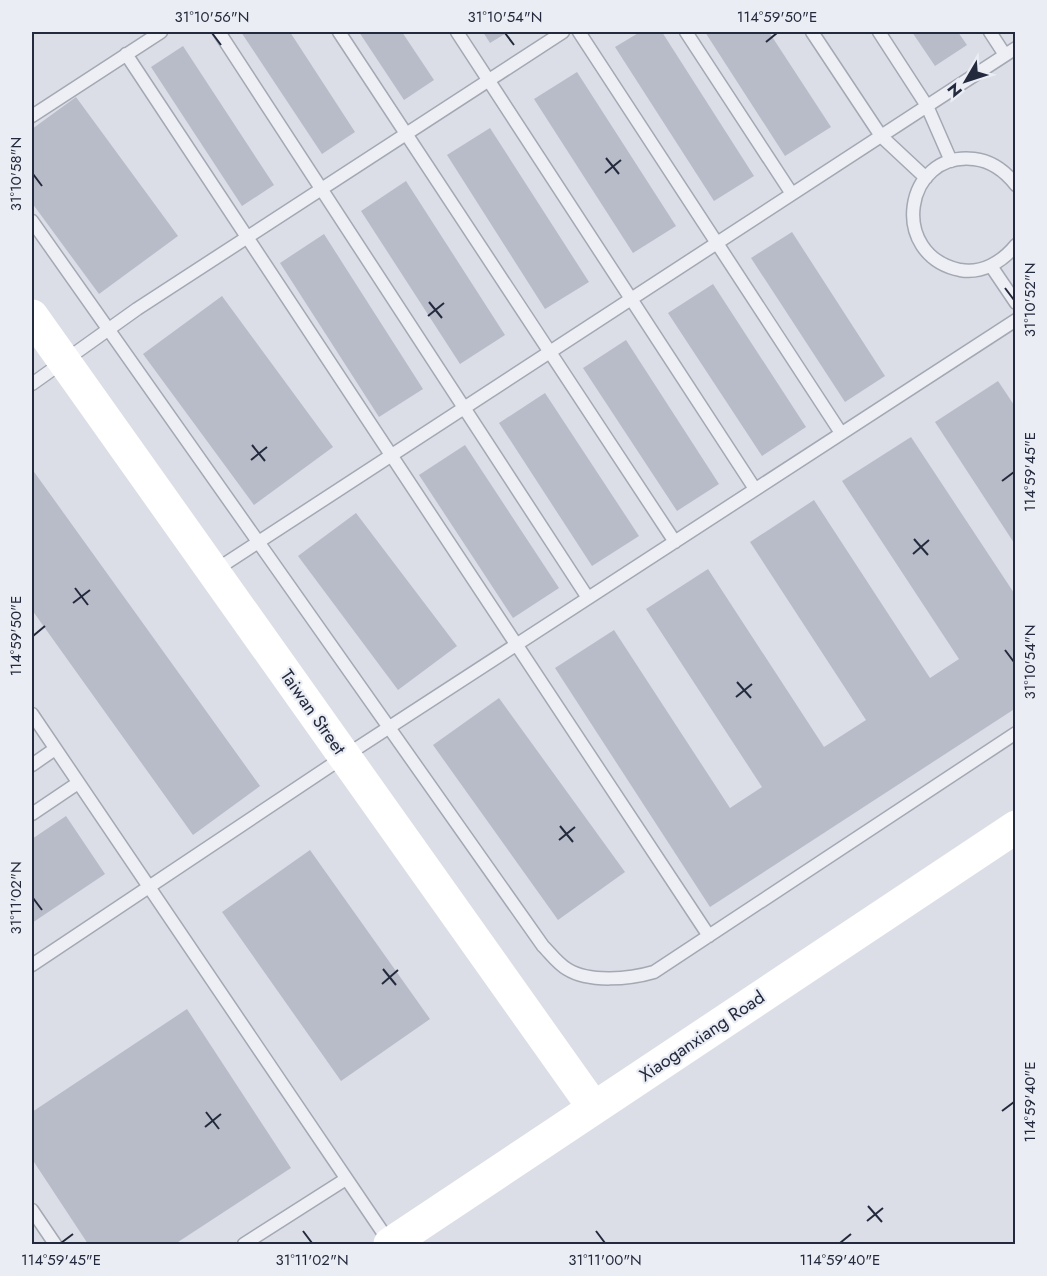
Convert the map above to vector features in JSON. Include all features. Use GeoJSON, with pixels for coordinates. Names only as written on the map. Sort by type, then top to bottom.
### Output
{"type":"FeatureCollection","features":[{"type":"Feature","properties":{"kind":"main road","name":"Taiwan Street"},"geometry":{"type":"LineString","coordinates":[[32,316],[594,1108]]}},
{"type":"Feature","properties":{"kind":"main road","name":"Xiaoganxiang Road"},"geometry":{"type":"LineString","coordinates":[[390,1244],[1016,827]]}},
{"type":"Feature","properties":{"kind":"lane"},"geometry":{"type":"LineString","coordinates":[[32,116],[161,32]]}},
{"type":"Feature","properties":{"kind":"lane"},"geometry":{"type":"LineString","coordinates":[[219,32],[588,598]]}},
{"type":"Feature","properties":{"kind":"lane"},"geometry":{"type":"LineString","coordinates":[[339,32],[675,542]]}},
{"type":"Feature","properties":{"kind":"lane"},"geometry":{"type":"LineString","coordinates":[[457,32],[755,489]]}},
{"type":"Feature","properties":{"kind":"lane"},"geometry":{"type":"LineString","coordinates":[[32,384],[247,237],[563,32]]}},
{"type":"Feature","properties":{"kind":"lane"},"geometry":{"type":"LineString","coordinates":[[579,32],[841,434]]}},
{"type":"Feature","properties":{"kind":"lane"},"geometry":{"type":"LineString","coordinates":[[686,32],[792,194]]}},
{"type":"Feature","properties":{"kind":"lane"},"geometry":{"type":"LineString","coordinates":[[812,32],[880,136],[926,178]]}},
{"type":"Feature","properties":{"kind":"lane"},"geometry":{"type":"LineString","coordinates":[[879,32],[927,106],[951,161]]}},
{"type":"Feature","properties":{"kind":"lane"},"geometry":{"type":"LineString","coordinates":[[213,571],[1010,52],[990,32]]}},
{"type":"Feature","properties":{"kind":"lane"},"geometry":{"type":"LineString","coordinates":[[126,54],[709,936]]}},
{"type":"Feature","properties":{"kind":"lane"},"geometry":{"type":"LineString","coordinates":[[1016,185],[996,166],[982,160],[966,158],[951,161],[937,168],[918,189],[912,215],[919,241],[937,262],[950,268],[964,271],[991,266],[1005,258],[1016,245]]}},
{"type":"Feature","properties":{"kind":"lane"},"geometry":{"type":"LineString","coordinates":[[32,221],[543,946],[567,969],[605,978],[638,977],[654,972],[1016,733]]}},
{"type":"Feature","properties":{"kind":"lane"},"geometry":{"type":"LineString","coordinates":[[991,266],[1016,303]]}},
{"type":"Feature","properties":{"kind":"lane"},"geometry":{"type":"LineString","coordinates":[[32,965],[345,756],[1016,320]]}},
{"type":"Feature","properties":{"kind":"lane"},"geometry":{"type":"LineString","coordinates":[[32,714],[390,1244]]}},
{"type":"Feature","properties":{"kind":"lane"},"geometry":{"type":"LineString","coordinates":[[32,765],[55,750]]}},
{"type":"Feature","properties":{"kind":"lane"},"geometry":{"type":"LineString","coordinates":[[32,814],[78,783]]}},
{"type":"Feature","properties":{"kind":"lane"},"geometry":{"type":"LineString","coordinates":[[244,1245],[346,1179]]}},
{"type":"Feature","properties":{"kind":"lane"},"geometry":{"type":"LineString","coordinates":[[32,1210],[55,1245]]}},
{"type":"Feature","properties":{"kind":"building"},"geometry":{"type":"Polygon","coordinates":[[[241,32],[290,32],[355,132],[322,154],[241,32]]]}},
{"type":"Feature","properties":{"kind":"building"},"geometry":{"type":"Polygon","coordinates":[[[359,32],[402,32],[434,80],[404,100],[359,32]]]}},
{"type":"Feature","properties":{"kind":"building"},"geometry":{"type":"Polygon","coordinates":[[[483,32],[508,32],[490,43],[483,32]]]}},
{"type":"Feature","properties":{"kind":"building"},"geometry":{"type":"Polygon","coordinates":[[[640,32],[662,32],[754,176],[714,201],[615,47],[640,32]]]}},
{"type":"Feature","properties":{"kind":"building"},"geometry":{"type":"Polygon","coordinates":[[[705,32],[769,32],[831,127],[785,156],[705,32]]]}},
{"type":"Feature","properties":{"kind":"building"},"geometry":{"type":"Polygon","coordinates":[[[912,32],[958,32],[967,45],[935,66],[912,32]]]}},
{"type":"Feature","properties":{"kind":"building"},"geometry":{"type":"Polygon","coordinates":[[[183,46],[274,185],[242,206],[151,67],[183,46]]]}},
{"type":"Feature","properties":{"kind":"building"},"geometry":{"type":"Polygon","coordinates":[[[577,72],[676,226],[633,253],[534,99],[577,72]]]}},
{"type":"Feature","properties":{"kind":"building"},"geometry":{"type":"Polygon","coordinates":[[[76,97],[178,236],[99,294],[32,203],[32,129],[76,97]]]}},
{"type":"Feature","properties":{"kind":"building"},"geometry":{"type":"Polygon","coordinates":[[[490,128],[589,282],[545,309],[447,155],[490,128]]]}},
{"type":"Feature","properties":{"kind":"building"},"geometry":{"type":"Polygon","coordinates":[[[406,181],[505,335],[460,364],[361,211],[406,181]]]}},
{"type":"Feature","properties":{"kind":"building"},"geometry":{"type":"Polygon","coordinates":[[[792,232],[885,376],[845,402],[751,258],[792,232]]]}},
{"type":"Feature","properties":{"kind":"building"},"geometry":{"type":"Polygon","coordinates":[[[324,234],[423,389],[379,417],[280,263],[324,234]]]}},
{"type":"Feature","properties":{"kind":"building"},"geometry":{"type":"Polygon","coordinates":[[[713,284],[806,427],[762,456],[668,313],[713,284]]]}},
{"type":"Feature","properties":{"kind":"building"},"geometry":{"type":"Polygon","coordinates":[[[222,296],[333,447],[254,505],[143,354],[222,296]]]}},
{"type":"Feature","properties":{"kind":"building"},"geometry":{"type":"Polygon","coordinates":[[[626,340],[719,484],[677,511],[583,368],[626,340]]]}},
{"type":"Feature","properties":{"kind":"building"},"geometry":{"type":"Polygon","coordinates":[[[998,381],[1016,408],[1016,546],[935,422],[998,381]]]}},
{"type":"Feature","properties":{"kind":"building"},"geometry":{"type":"Polygon","coordinates":[[[545,393],[639,536],[592,566],[499,423],[545,393]]]}},
{"type":"Feature","properties":{"kind":"building"},"geometry":{"type":"Polygon","coordinates":[[[911,437],[1016,596],[1016,708],[710,907],[555,668],[614,630],[730,808],[762,787],[646,609],[708,569],[824,747],[866,720],[750,542],[814,500],[930,678],[959,659],[842,481],[911,437]]]}},
{"type":"Feature","properties":{"kind":"building"},"geometry":{"type":"Polygon","coordinates":[[[465,445],[559,588],[513,618],[419,475],[465,445]]]}},
{"type":"Feature","properties":{"kind":"building"},"geometry":{"type":"Polygon","coordinates":[[[32,469],[260,786],[193,835],[32,610],[32,469]]]}},
{"type":"Feature","properties":{"kind":"building"},"geometry":{"type":"Polygon","coordinates":[[[356,513],[457,646],[398,690],[298,556],[356,513]]]}},
{"type":"Feature","properties":{"kind":"building"},"geometry":{"type":"Polygon","coordinates":[[[499,698],[625,872],[558,920],[433,745],[499,698]]]}},
{"type":"Feature","properties":{"kind":"building"},"geometry":{"type":"Polygon","coordinates":[[[66,816],[105,874],[32,923],[32,839],[66,816]]]}},
{"type":"Feature","properties":{"kind":"building"},"geometry":{"type":"Polygon","coordinates":[[[310,850],[430,1019],[341,1081],[222,912],[310,850]]]}},
{"type":"Feature","properties":{"kind":"building"},"geometry":{"type":"Polygon","coordinates":[[[187,1009],[291,1168],[175,1244],[88,1244],[32,1159],[32,1112],[187,1009]]]}}]}
